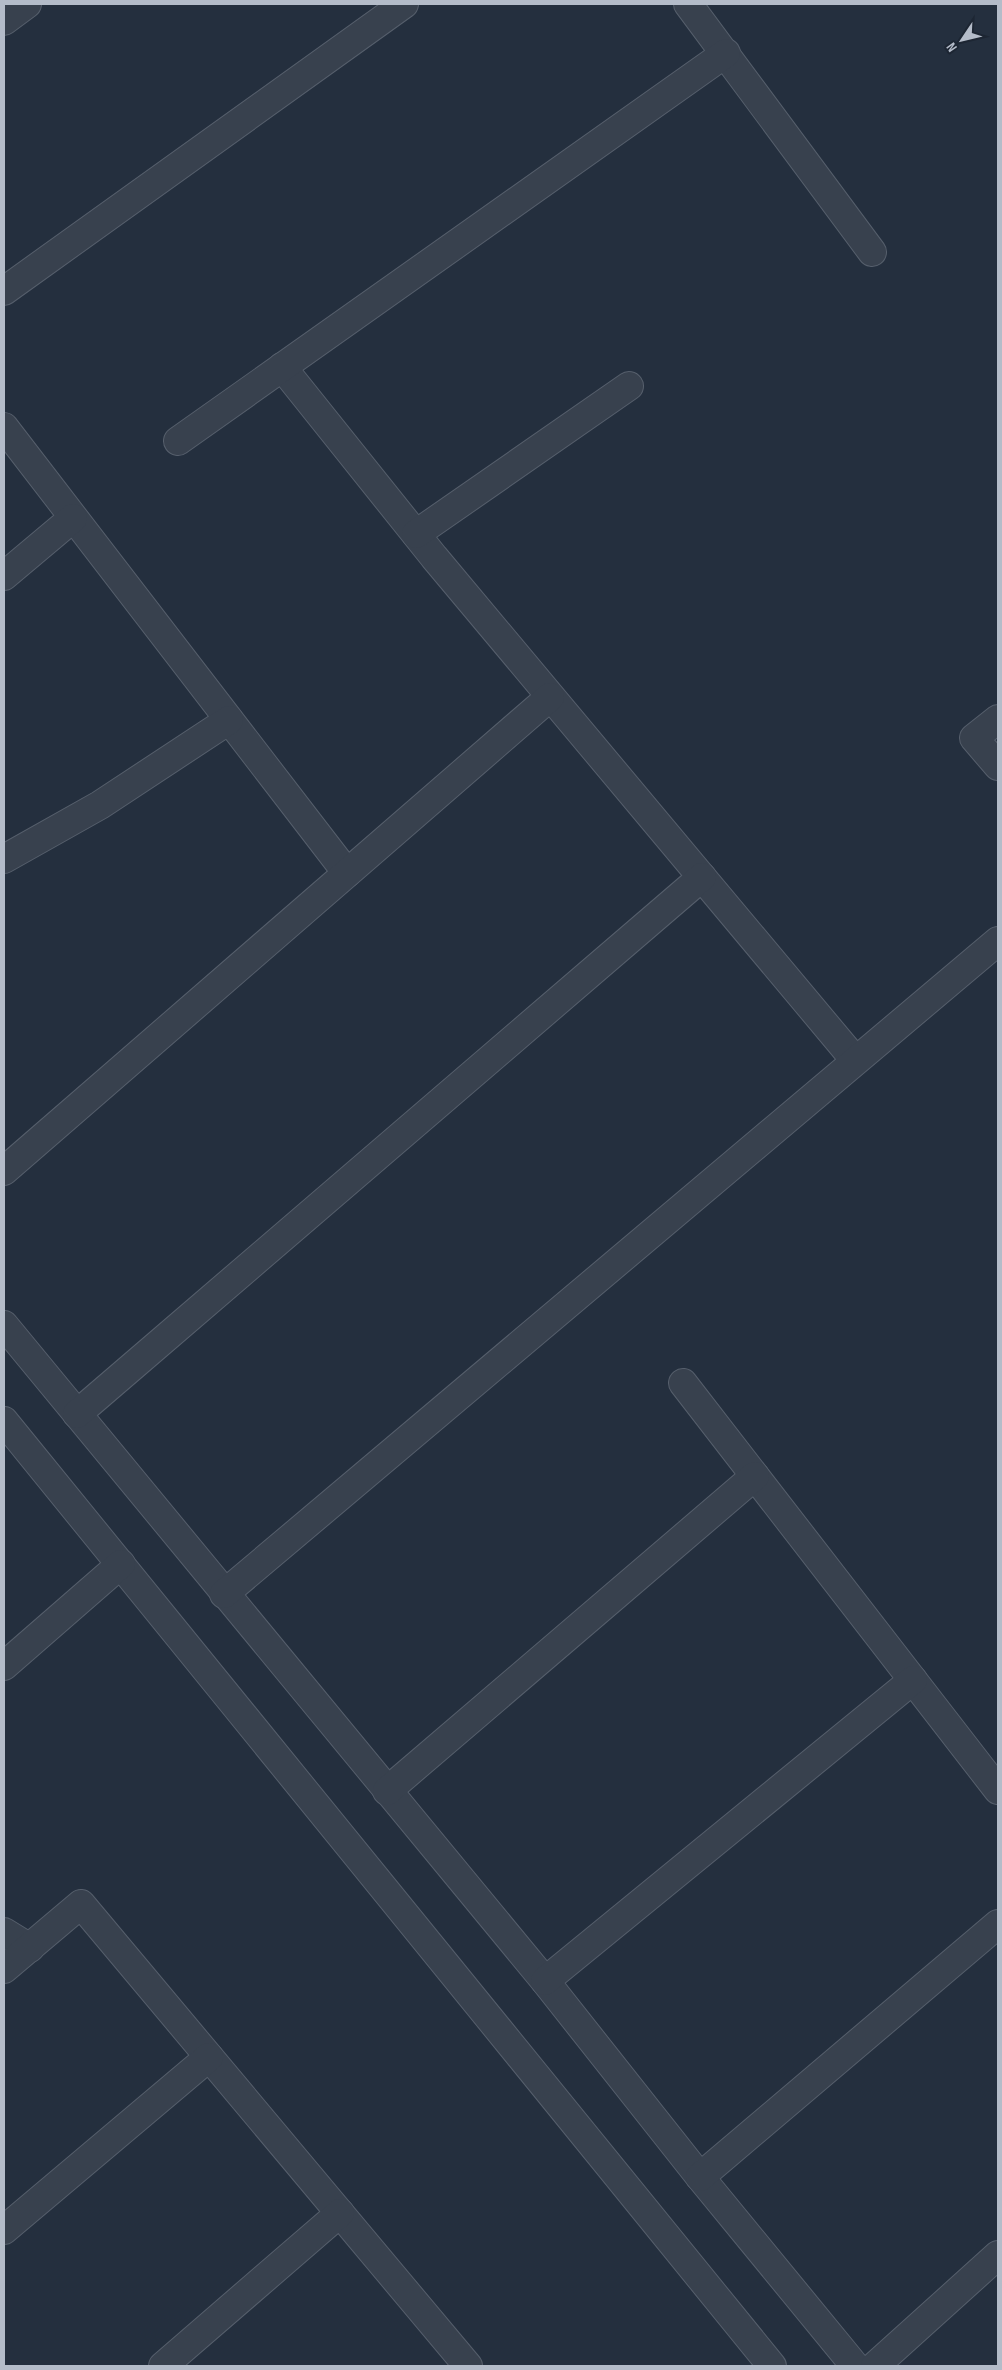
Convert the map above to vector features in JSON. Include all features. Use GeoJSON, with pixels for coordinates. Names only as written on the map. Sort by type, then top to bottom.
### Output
{"type":"FeatureCollection","features":[{"type":"Feature","properties":{"kind":"street"},"geometry":{"type":"LineString","coordinates":[[4,21],[27,4]]}},
{"type":"Feature","properties":{"kind":"street"},"geometry":{"type":"LineString","coordinates":[[4,291],[404,4]]}},
{"type":"Feature","properties":{"kind":"street"},"geometry":{"type":"LineString","coordinates":[[688,4],[872,252]]}},
{"type":"Feature","properties":{"kind":"street"},"geometry":{"type":"LineString","coordinates":[[178,441],[726,53]]}},
{"type":"Feature","properties":{"kind":"street"},"geometry":{"type":"LineString","coordinates":[[282,367],[416,534],[855,1060]]}},
{"type":"Feature","properties":{"kind":"street"},"geometry":{"type":"LineString","coordinates":[[416,534],[629,386]]}},
{"type":"Feature","properties":{"kind":"street"},"geometry":{"type":"LineString","coordinates":[[4,427],[347,873]]}},
{"type":"Feature","properties":{"kind":"street"},"geometry":{"type":"LineString","coordinates":[[4,576],[73,518]]}},
{"type":"Feature","properties":{"kind":"street"},"geometry":{"type":"LineString","coordinates":[[4,1171],[550,696]]}},
{"type":"Feature","properties":{"kind":"street"},"geometry":{"type":"LineString","coordinates":[[998,719],[974,738],[998,766]]}},
{"type":"Feature","properties":{"kind":"street"},"geometry":{"type":"LineString","coordinates":[[4,859],[100,805],[229,720]]}},
{"type":"Feature","properties":{"kind":"street"},"geometry":{"type":"LineString","coordinates":[[78,1414],[702,877]]}},
{"type":"Feature","properties":{"kind":"street"},"geometry":{"type":"LineString","coordinates":[[224,1594],[998,941]]}},
{"type":"Feature","properties":{"kind":"street"},"geometry":{"type":"LineString","coordinates":[[4,1325],[545,1981],[700,2177],[855,2366]]}},
{"type":"Feature","properties":{"kind":"street"},"geometry":{"type":"LineString","coordinates":[[683,1383],[998,1790]]}},
{"type":"Feature","properties":{"kind":"street"},"geometry":{"type":"LineString","coordinates":[[4,1421],[772,2366]]}},
{"type":"Feature","properties":{"kind":"street"},"geometry":{"type":"LineString","coordinates":[[388,1791],[755,1476]]}},
{"type":"Feature","properties":{"kind":"street"},"geometry":{"type":"LineString","coordinates":[[4,1666],[121,1564]]}},
{"type":"Feature","properties":{"kind":"street"},"geometry":{"type":"LineString","coordinates":[[545,1981],[913,1680]]}},
{"type":"Feature","properties":{"kind":"street"},"geometry":{"type":"LineString","coordinates":[[4,1969],[81,1904],[468,2366]]}},
{"type":"Feature","properties":{"kind":"street"},"geometry":{"type":"LineString","coordinates":[[700,2177],[998,1924]]}},
{"type":"Feature","properties":{"kind":"street"},"geometry":{"type":"LineString","coordinates":[[4,1932],[30,1948]]}},
{"type":"Feature","properties":{"kind":"street"},"geometry":{"type":"LineString","coordinates":[[4,2230],[209,2057]]}},
{"type":"Feature","properties":{"kind":"street"},"geometry":{"type":"LineString","coordinates":[[163,2366],[340,2213]]}},
{"type":"Feature","properties":{"kind":"street"},"geometry":{"type":"LineString","coordinates":[[875,2366],[998,2255]]}}]}
